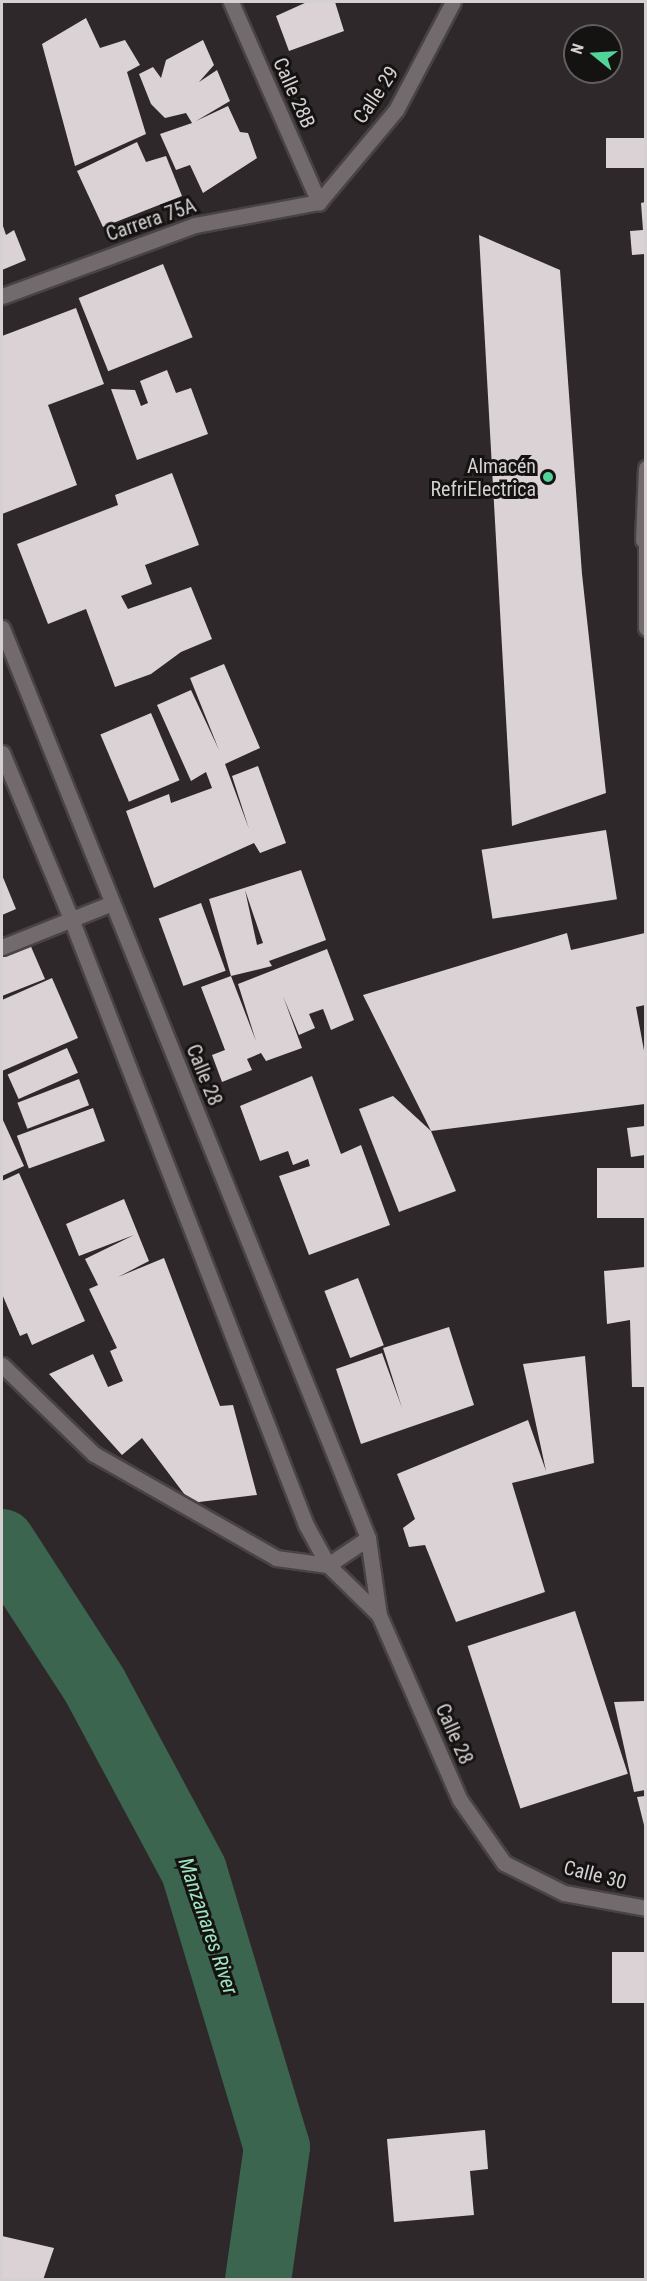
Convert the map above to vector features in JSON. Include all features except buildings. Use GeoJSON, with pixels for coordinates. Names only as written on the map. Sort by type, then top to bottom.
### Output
{"type":"FeatureCollection","features":[{"type":"Feature","properties":{"kind":"street","name":"Calle 28B"},"geometry":{"type":"LineString","coordinates":[[231,2],[319,202]]}},
{"type":"Feature","properties":{"kind":"street","name":"Calle 29"},"geometry":{"type":"LineString","coordinates":[[319,202],[396,110],[453,2]]}},
{"type":"Feature","properties":{"kind":"street","name":"Carrera 75A"},"geometry":{"type":"LineString","coordinates":[[2,296],[195,225],[319,202]]}},
{"type":"Feature","properties":{"kind":"street"},"geometry":{"type":"LineString","coordinates":[[645,468],[645,628]]}},
{"type":"Feature","properties":{"kind":"street","name":"Calle 28"},"geometry":{"type":"LineString","coordinates":[[2,628],[368,1538],[378,1614],[460,1800],[504,1863]]}},
{"type":"Feature","properties":{"kind":"street","name":"Calle 28"},"geometry":{"type":"LineString","coordinates":[[2,753],[70,916],[306,1525],[328,1565],[378,1614]]}},
{"type":"Feature","properties":{"kind":"street"},"geometry":{"type":"LineString","coordinates":[[2,947],[70,916],[112,903]]}},
{"type":"Feature","properties":{"kind":"street"},"geometry":{"type":"LineString","coordinates":[[2,1365],[94,1454],[276,1558],[328,1565],[368,1538]]}},
{"type":"Feature","properties":{"kind":"street","name":"Calle 30"},"geometry":{"type":"LineString","coordinates":[[504,1863],[564,1893],[645,1908]]}},
{"type":"Feature","properties":{"kind":"waterway","name":"Manzanares River"},"geometry":{"type":"LineString","coordinates":[[2,1542],[95,1686],[194,1871],[277,2147],[258,2280]]}},
{"type":"Feature","properties":{"kind":"place","name":"Almacén RefriElectrica"},"geometry":{"type":"Point","coordinates":[548,477]}}]}
